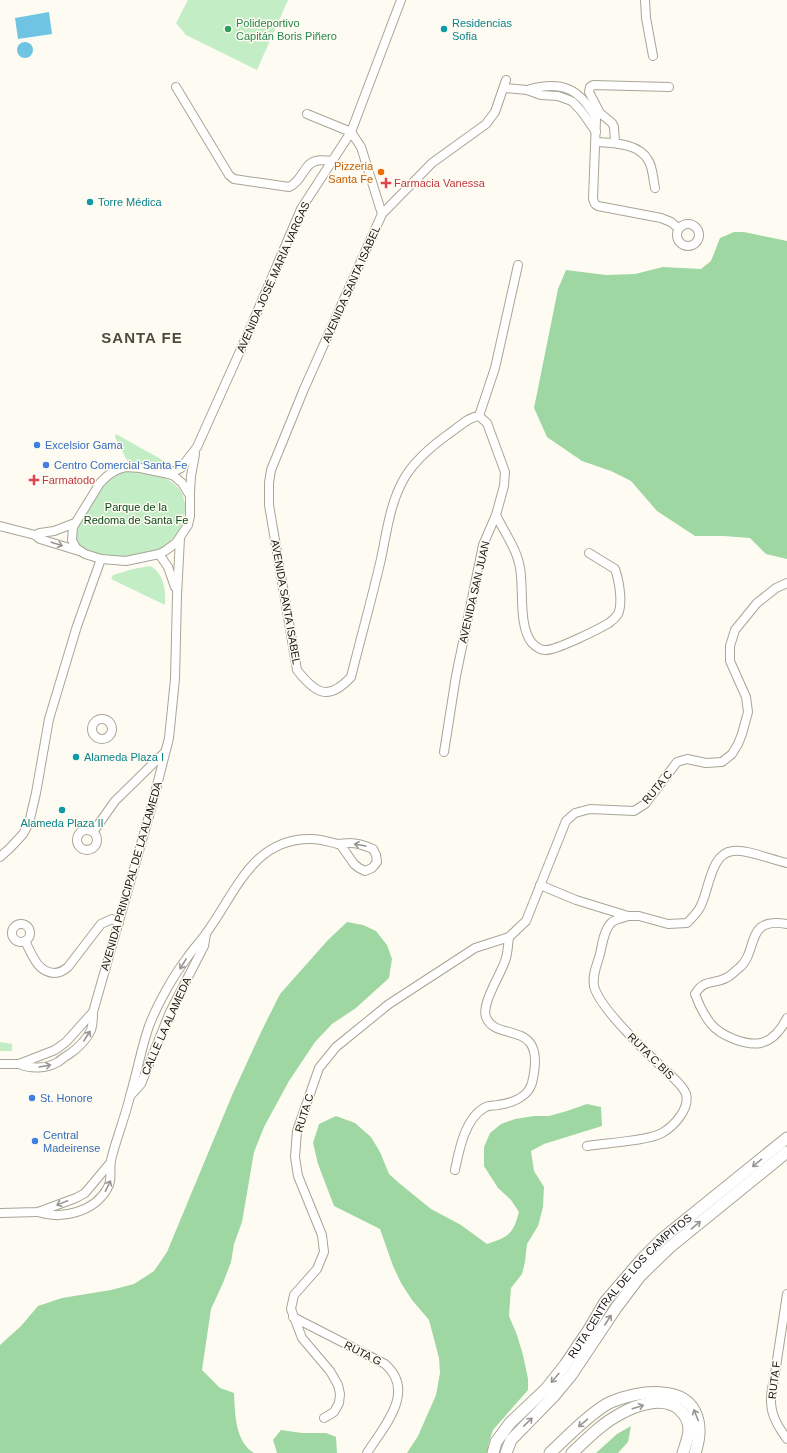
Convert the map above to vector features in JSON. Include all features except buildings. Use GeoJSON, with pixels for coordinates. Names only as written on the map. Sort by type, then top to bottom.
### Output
{"type":"FeatureCollection","features":[{"type":"Feature","properties":{"kind":"main road","name":"RUTA CENTRAL DE LOS CAMPITOS"},"geometry":{"type":"LineString","coordinates":[[493,1453],[496,1442],[510,1423],[546,1389],[588,1331],[605,1302],[642,1259],[662,1239],[787,1138]]}},
{"type":"Feature","properties":{"kind":"main road","name":"RUTA CENTRAL DE LOS CAMPITOS"},"geometry":{"type":"LineString","coordinates":[[506,1453],[511,1440],[553,1397],[572,1374],[616,1308],[640,1276],[670,1246],[787,1152]]}},
{"type":"Feature","properties":{"kind":"main road"},"geometry":{"type":"LineString","coordinates":[[550,1453],[586,1421],[610,1403],[639,1394],[660,1393],[678,1397],[693,1408],[699,1422],[700,1431],[695,1453]]}},
{"type":"Feature","properties":{"kind":"main road"},"geometry":{"type":"LineString","coordinates":[[572,1453],[600,1426],[618,1415],[648,1404],[663,1403],[676,1407],[686,1418],[689,1430],[683,1453]]}},
{"type":"Feature","properties":{"kind":"street"},"geometry":{"type":"LineString","coordinates":[[645,0],[646,18],[653,56]]}},
{"type":"Feature","properties":{"kind":"street","name":"AVENIDA JOSÉ MARÍA VARGAS"},"geometry":{"type":"LineString","coordinates":[[190,496],[190,476],[197,447],[250,331],[301,209],[351,132],[398,2]]}},
{"type":"Feature","properties":{"kind":"street"},"geometry":{"type":"LineString","coordinates":[[382,214],[432,163],[492,118],[505,84],[541,95],[558,96],[573,102],[596,132]]}},
{"type":"Feature","properties":{"kind":"street"},"geometry":{"type":"LineString","coordinates":[[615,143],[614,127],[612,123],[600,113],[589,92],[590,87],[593,85],[669,87]]}},
{"type":"Feature","properties":{"kind":"street"},"geometry":{"type":"LineString","coordinates":[[527,90],[542,86],[559,87],[572,90],[579,94],[590,108],[596,120],[593,199],[595,204],[598,206],[661,218],[671,222],[678,228]]}},
{"type":"Feature","properties":{"kind":"street"},"geometry":{"type":"LineString","coordinates":[[176,87],[229,175],[234,179],[289,187],[297,182],[311,162],[319,160],[332,161]]}},
{"type":"Feature","properties":{"kind":"street"},"geometry":{"type":"LineString","coordinates":[[573,102],[579,94]]}},
{"type":"Feature","properties":{"kind":"street"},"geometry":{"type":"LineString","coordinates":[[307,114],[351,132]]}},
{"type":"Feature","properties":{"kind":"street","name":"AVENIDA SANTA ISABEL"},"geometry":{"type":"LineString","coordinates":[[351,132],[361,147],[382,214],[304,389],[271,470],[269,484],[269,505],[297,670],[314,689],[323,692],[335,690],[351,677],[381,559],[391,510],[405,476],[435,443],[470,419],[479,416]]}},
{"type":"Feature","properties":{"kind":"street"},"geometry":{"type":"LineString","coordinates":[[596,142],[615,143],[636,148],[643,152],[649,161],[655,188]]}},
{"type":"Feature","properties":{"kind":"street"},"geometry":{"type":"LineString","coordinates":[[479,416],[494,368],[518,265]]}},
{"type":"Feature","properties":{"kind":"street","name":"AVENIDA SAN JUAN"},"geometry":{"type":"LineString","coordinates":[[444,752],[456,676],[483,545],[496,515],[504,486],[505,472],[487,423],[479,416]]}},
{"type":"Feature","properties":{"kind":"street","name":"AVENIDA JOSÉ MARÍA VARGAS"},"geometry":{"type":"LineString","coordinates":[[169,474],[181,468],[197,447]]}},
{"type":"Feature","properties":{"kind":"street"},"geometry":{"type":"LineString","coordinates":[[0,526],[35,535],[40,539],[101,559],[126,561],[159,554],[176,543],[188,525],[190,516],[190,496],[182,483],[174,476],[169,474],[134,467],[120,468],[105,477],[100,483],[73,526],[72,536],[74,544],[79,551]]}},
{"type":"Feature","properties":{"kind":"street"},"geometry":{"type":"LineString","coordinates":[[496,515],[514,549],[520,568],[523,618],[529,639],[533,644],[544,650],[551,650],[563,645],[610,622],[618,614],[620,605],[620,590],[615,569],[590,553]]}},
{"type":"Feature","properties":{"kind":"street"},"geometry":{"type":"LineString","coordinates":[[35,535],[54,532],[75,522]]}},
{"type":"Feature","properties":{"kind":"street","name":"AVENIDA PRINCIPAL DE LA ALAMEDA"},"geometry":{"type":"LineString","coordinates":[[0,1064],[19,1064],[27,1067],[50,1065],[58,1062],[80,1046],[88,1035],[93,1022],[93,1012],[119,922],[171,725],[174,701],[180,538]]}},
{"type":"Feature","properties":{"kind":"street","name":"AVENIDA PRINCIPAL DE LA ALAMEDA"},"geometry":{"type":"LineString","coordinates":[[159,554],[172,575],[177,596]]}},
{"type":"Feature","properties":{"kind":"street"},"geometry":{"type":"LineString","coordinates":[[0,857],[23,834],[29,823],[36,794],[49,719],[76,626],[101,559]]}},
{"type":"Feature","properties":{"kind":"street","name":"RUTA C"},"geometry":{"type":"LineString","coordinates":[[324,1418],[334,1412],[339,1403],[340,1394],[338,1384],[330,1371],[302,1338],[291,1309],[294,1295],[318,1269],[324,1252],[322,1235],[298,1176],[295,1156],[297,1131],[319,1068],[336,1046],[390,1004],[475,948],[509,937],[526,921],[566,821],[576,813],[590,809],[634,811],[645,804],[677,762],[687,759],[706,763],[722,762],[732,754],[742,734],[748,712],[746,697],[730,660],[730,646],[735,630],[758,602],[776,588],[787,583]]}},
{"type":"Feature","properties":{"kind":"street"},"geometry":{"type":"LineString","coordinates":[[93,832],[115,801],[165,752]]}},
{"type":"Feature","properties":{"kind":"street","name":"CALLE LA ALAMEDA"},"geometry":{"type":"LineString","coordinates":[[38,1212],[47,1215],[72,1214],[82,1211],[107,1190],[111,1179],[111,1162],[150,1025],[166,992],[186,958],[206,933],[249,868],[268,850],[279,845],[301,839],[323,840],[340,844],[359,844],[373,849],[377,862],[372,868],[365,871],[359,868],[340,844]]}},
{"type":"Feature","properties":{"kind":"street"},"geometry":{"type":"LineString","coordinates":[[540,885],[576,900],[628,916],[639,916],[668,924],[686,923],[700,909],[710,877],[717,861],[722,856],[732,851],[753,854],[787,863]]}},
{"type":"Feature","properties":{"kind":"street","name":"RUTA C BIS"},"geometry":{"type":"LineString","coordinates":[[587,1146],[646,1138],[661,1133],[679,1119],[687,1103],[685,1093],[680,1085],[645,1051],[608,1010],[600,999],[595,988],[593,977],[605,934],[611,923],[628,916]]}},
{"type":"Feature","properties":{"kind":"street"},"geometry":{"type":"LineString","coordinates":[[25,941],[40,968],[46,972],[63,972],[101,924],[112,920],[119,922]]}},
{"type":"Feature","properties":{"kind":"street"},"geometry":{"type":"LineString","coordinates":[[787,924],[778,922],[767,924],[758,930],[752,941],[748,956],[741,967],[726,978],[706,982],[699,987],[695,994],[699,1005],[711,1025],[729,1038],[748,1043],[762,1042],[774,1036],[783,1026],[787,1018]]}},
{"type":"Feature","properties":{"kind":"street","name":"CALLE LA ALAMEDA"},"geometry":{"type":"LineString","coordinates":[[131,1095],[141,1084],[170,1012],[204,946],[206,933]]}},
{"type":"Feature","properties":{"kind":"street"},"geometry":{"type":"LineString","coordinates":[[455,1170],[459,1149],[466,1130],[476,1114],[485,1107],[515,1101],[525,1094],[531,1085],[535,1062],[534,1052],[530,1042],[522,1035],[494,1026],[486,1018],[485,1008],[506,958],[509,937]]}},
{"type":"Feature","properties":{"kind":"street"},"geometry":{"type":"LineString","coordinates":[[158,1007],[170,1012]]}},
{"type":"Feature","properties":{"kind":"street","name":"AVENIDA PRINCIPAL DE LA ALAMEDA"},"geometry":{"type":"LineString","coordinates":[[19,1064],[55,1050],[66,1042],[93,1012]]}},
{"type":"Feature","properties":{"kind":"street"},"geometry":{"type":"LineString","coordinates":[[66,1042],[69,1054]]}},
{"type":"Feature","properties":{"kind":"street","name":"CALLE LA ALAMEDA"},"geometry":{"type":"LineString","coordinates":[[0,1213],[38,1212],[54,1207],[85,1193],[111,1162]]}},
{"type":"Feature","properties":{"kind":"street"},"geometry":{"type":"LineString","coordinates":[[85,1193],[92,1204]]}},
{"type":"Feature","properties":{"kind":"street","name":"RUTA F"},"geometry":{"type":"LineString","coordinates":[[787,1294],[774,1380],[770,1393],[773,1416],[778,1427],[787,1439]]}},
{"type":"Feature","properties":{"kind":"street","name":"RUTA G"},"geometry":{"type":"LineString","coordinates":[[293,1317],[385,1364],[392,1370],[399,1387],[398,1396],[389,1420],[367,1453]]}},
{"type":"Feature","properties":{"kind":"green space","name":"Polideportivo Capitán Boris Piñero"},"geometry":{"type":"Polygon","coordinates":[[[188,0],[288,0],[257,70],[186,35],[176,23],[188,0]]]}},
{"type":"Feature","properties":{"kind":"green space"},"geometry":{"type":"Polygon","coordinates":[[[734,232],[744,232],[787,241],[787,559],[766,554],[750,538],[695,536],[657,511],[631,481],[611,471],[582,461],[547,437],[534,408],[558,289],[566,270],[606,275],[635,274],[663,267],[701,269],[711,261],[720,238],[734,232]]]}},
{"type":"Feature","properties":{"kind":"green space","name":"Parque de la Redoma de Santa Fe"},"geometry":{"type":"Polygon","coordinates":[[[116,434],[173,466],[161,468],[128,462],[115,437],[116,434]]]}},
{"type":"Feature","properties":{"kind":"green space","name":"Parque de la Redoma de Santa Fe"},"geometry":{"type":"Polygon","coordinates":[[[129,471],[163,477],[173,483],[180,490],[184,498],[185,508],[181,526],[176,535],[158,550],[128,558],[106,556],[78,547],[75,532],[91,504],[113,475],[129,471]]]}},
{"type":"Feature","properties":{"kind":"green space"},"geometry":{"type":"Polygon","coordinates":[[[150,566],[155,569],[163,583],[165,605],[111,579],[113,575],[150,566]]]}},
{"type":"Feature","properties":{"kind":"green space"},"geometry":{"type":"Polygon","coordinates":[[[347,922],[363,925],[376,931],[387,945],[392,959],[389,978],[356,1008],[332,1024],[315,1042],[289,1081],[264,1127],[254,1152],[242,1222],[234,1244],[231,1262],[211,1309],[202,1370],[220,1388],[234,1393],[237,1426],[243,1442],[254,1453],[0,1453],[0,1345],[21,1326],[38,1306],[62,1298],[111,1290],[134,1284],[154,1271],[167,1252],[233,1093],[280,994],[328,940],[347,922]]]}},
{"type":"Feature","properties":{"kind":"green space"},"geometry":{"type":"Polygon","coordinates":[[[0,1042],[12,1044],[12,1051],[0,1051],[0,1042]]]}},
{"type":"Feature","properties":{"kind":"green space"},"geometry":{"type":"Polygon","coordinates":[[[587,1104],[601,1107],[602,1126],[544,1144],[531,1151],[534,1171],[544,1187],[543,1207],[538,1226],[527,1244],[522,1274],[511,1288],[509,1316],[523,1355],[528,1379],[528,1390],[493,1430],[488,1445],[489,1453],[407,1453],[418,1436],[436,1395],[440,1373],[439,1358],[429,1320],[412,1300],[401,1283],[393,1266],[380,1229],[334,1206],[318,1164],[313,1143],[319,1124],[336,1116],[355,1123],[371,1137],[380,1152],[389,1174],[431,1209],[461,1225],[487,1244],[509,1234],[515,1225],[519,1212],[511,1200],[498,1188],[484,1166],[484,1147],[490,1133],[501,1124],[515,1119],[534,1116],[549,1116],[587,1104]]]}},
{"type":"Feature","properties":{"kind":"green space"},"geometry":{"type":"Polygon","coordinates":[[[631,1426],[628,1442],[618,1453],[596,1453],[617,1434],[631,1426]]]}},
{"type":"Feature","properties":{"kind":"green space"},"geometry":{"type":"Polygon","coordinates":[[[281,1430],[302,1433],[326,1433],[336,1437],[337,1453],[277,1453],[273,1440],[281,1430]]]}},
{"type":"Feature","properties":{"kind":"water"},"geometry":{"type":"Polygon","coordinates":[[[49,12],[52,34],[18,39],[15,18],[49,12]]]}},
{"type":"Feature","properties":{"kind":"water"},"geometry":{"type":"Polygon","coordinates":[[[22,42],[28,42],[33,47],[31,56],[28,58],[22,58],[17,53],[17,47],[22,42]]]}},
{"type":"Feature","properties":{"kind":"place","name":"Polideportivo Capitán Boris Piñero"},"geometry":{"type":"Point","coordinates":[228,29]}},
{"type":"Feature","properties":{"kind":"place","name":"Residencias Sofia"},"geometry":{"type":"Point","coordinates":[444,29]}},
{"type":"Feature","properties":{"kind":"place","name":"Pizzeria Santa Fe"},"geometry":{"type":"Point","coordinates":[381,172]}},
{"type":"Feature","properties":{"kind":"place","name":"Farmacia Vanessa"},"geometry":{"type":"Point","coordinates":[386,183]}},
{"type":"Feature","properties":{"kind":"place","name":"Torre Médica"},"geometry":{"type":"Point","coordinates":[90,202]}},
{"type":"Feature","properties":{"kind":"place","name":"Excelsior Gama"},"geometry":{"type":"Point","coordinates":[37,445]}},
{"type":"Feature","properties":{"kind":"place","name":"Centro Comercial Santa Fe"},"geometry":{"type":"Point","coordinates":[46,465]}},
{"type":"Feature","properties":{"kind":"place","name":"Farmatodo"},"geometry":{"type":"Point","coordinates":[34,480]}},
{"type":"Feature","properties":{"kind":"place","name":"Alameda Plaza I"},"geometry":{"type":"Point","coordinates":[76,757]}},
{"type":"Feature","properties":{"kind":"place","name":"Alameda Plaza II"},"geometry":{"type":"Point","coordinates":[62,810]}},
{"type":"Feature","properties":{"kind":"place","name":"St. Honore"},"geometry":{"type":"Point","coordinates":[32,1098]}},
{"type":"Feature","properties":{"kind":"place","name":"Central Madeirense"},"geometry":{"type":"Point","coordinates":[35,1141]}},
{"type":"Feature","properties":{"kind":"district","name":"SANTA FE"},"geometry":{"type":"Point","coordinates":[142,337]}}]}
